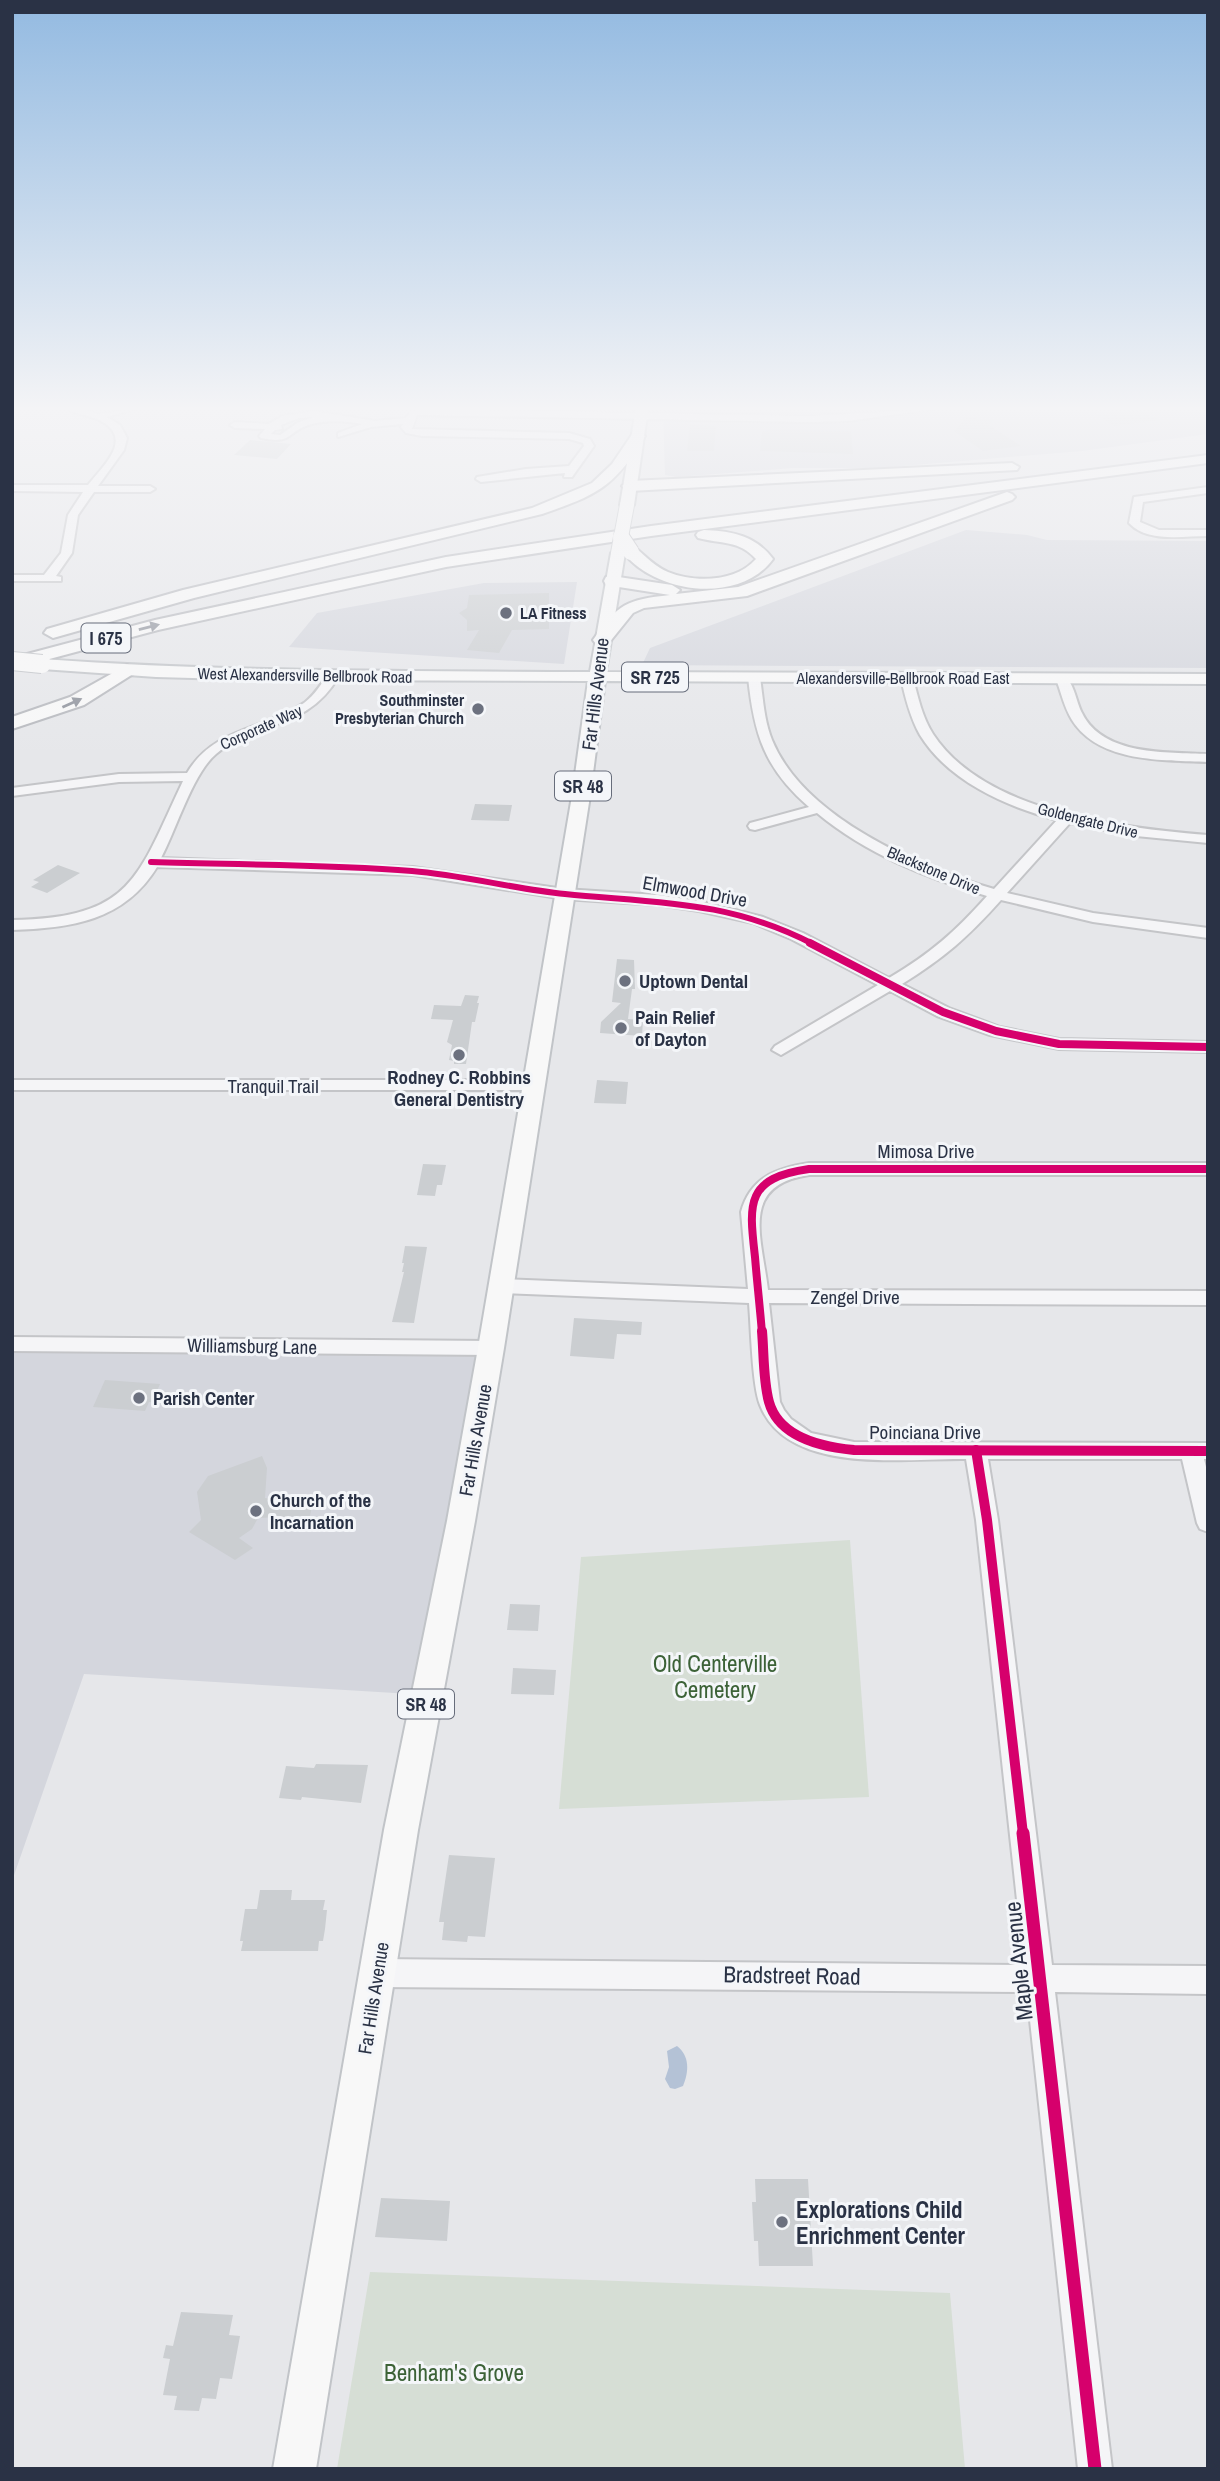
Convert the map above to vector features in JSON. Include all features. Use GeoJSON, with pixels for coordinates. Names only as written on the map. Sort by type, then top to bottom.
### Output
{"type":"FeatureCollection","features":[{"type":"Feature","properties":{"kind":"highway","name":"I 675"},"geometry":{"type":"LineString","coordinates":[[480,525],[133,608],[32,640],[213,595],[403,556],[605,525]]}},
{"type":"Feature","properties":{"kind":"highway","name":"I 675"},"geometry":{"type":"LineString","coordinates":[[12,662],[200,615],[360,579],[557,544],[708,525]]}},
{"type":"Feature","properties":{"kind":"highway"},"geometry":{"type":"LineString","coordinates":[[602,639],[627,609],[641,603],[741,592],[928,525]]}},
{"type":"Feature","properties":{"kind":"highway"},"geometry":{"type":"LineString","coordinates":[[200,615],[564,551],[654,538],[715,535],[742,539],[757,548],[765,559],[758,569],[741,578],[715,582],[682,580],[660,574],[623,547]]}},
{"type":"Feature","properties":{"kind":"highway"},"geometry":{"type":"LineString","coordinates":[[612,581],[706,592],[782,576]]}},
{"type":"Feature","properties":{"kind":"highway"},"geometry":{"type":"LineString","coordinates":[[12,723],[77,701],[127,670]]}},
{"type":"Feature","properties":{"kind":"main road","name":"Far Hills Avenue"},"geometry":{"type":"LineString","coordinates":[[294,2469],[377,1973],[502,1286],[581,796],[602,639],[612,581],[623,547],[625,525]]}},
{"type":"Feature","properties":{"kind":"main road","name":"West Alexandersville Bellbrook Road"},"geometry":{"type":"LineString","coordinates":[[12,662],[127,670],[332,676],[598,677]]}},
{"type":"Feature","properties":{"kind":"main road","name":"Alexandersville-Bellbrook Road East"},"geometry":{"type":"LineString","coordinates":[[598,677],[1208,679]]}},
{"type":"Feature","properties":{"kind":"street"},"geometry":{"type":"LineString","coordinates":[[12,579],[52,579],[69,547],[72,525]]}},
{"type":"Feature","properties":{"kind":"street"},"geometry":{"type":"LineString","coordinates":[[1136,525],[1152,532],[1208,533]]}},
{"type":"Feature","properties":{"kind":"street","name":"Corporate Way"},"geometry":{"type":"LineString","coordinates":[[12,925],[59,922],[104,908],[128,894],[151,862],[206,756],[221,743],[312,705],[324,693],[332,676]]}},
{"type":"Feature","properties":{"kind":"street","name":"Blackstone Drive"},"geometry":{"type":"LineString","coordinates":[[754,677],[759,722],[768,747],[785,775],[820,808],[856,834],[935,874],[997,895],[1079,916],[1208,933]]}},
{"type":"Feature","properties":{"kind":"street","name":"Goldengate Drive"},"geometry":{"type":"LineString","coordinates":[[907,678],[926,734],[949,761],[989,788],[1066,818],[1138,833],[1208,839]]}},
{"type":"Feature","properties":{"kind":"street"},"geometry":{"type":"LineString","coordinates":[[1062,679],[1079,720],[1099,738],[1146,753],[1208,758]]}},
{"type":"Feature","properties":{"kind":"street"},"geometry":{"type":"LineString","coordinates":[[12,792],[135,776],[193,777]]}},
{"type":"Feature","properties":{"kind":"street"},"geometry":{"type":"LineString","coordinates":[[755,826],[820,808]]}},
{"type":"Feature","properties":{"kind":"street"},"geometry":{"type":"LineString","coordinates":[[781,1050],[940,953],[961,935],[1066,818]]}},
{"type":"Feature","properties":{"kind":"street","name":"Elmwood Drive"},"geometry":{"type":"LineString","coordinates":[[151,862],[413,871],[564,894],[658,900],[735,914],[797,936],[943,1012],[1016,1037],[1084,1046],[1208,1047]]}},
{"type":"Feature","properties":{"kind":"street","name":"Tranquil Trail"},"geometry":{"type":"LineString","coordinates":[[12,1085],[534,1085]]}},
{"type":"Feature","properties":{"kind":"street","name":"Mimosa Drive"},"geometry":{"type":"LineString","coordinates":[[757,1296],[750,1212],[752,1200],[764,1184],[784,1173],[809,1168],[1208,1169]]}},
{"type":"Feature","properties":{"kind":"street","name":"Zengel Drive"},"geometry":{"type":"LineString","coordinates":[[502,1286],[757,1296],[1208,1298]]}},
{"type":"Feature","properties":{"kind":"street","name":"Poinciana Drive"},"geometry":{"type":"LineString","coordinates":[[757,1296],[769,1402],[780,1423],[793,1434],[815,1444],[833,1448],[1199,1451]]}},
{"type":"Feature","properties":{"kind":"street","name":"Williamsburg Lane"},"geometry":{"type":"LineString","coordinates":[[12,1344],[491,1348]]}},
{"type":"Feature","properties":{"kind":"street","name":"Maple Avenue"},"geometry":{"type":"LineString","coordinates":[[976,1450],[993,1574],[1095,2469]]}},
{"type":"Feature","properties":{"kind":"street"},"geometry":{"type":"LineString","coordinates":[[1199,1451],[1208,1523]]}},
{"type":"Feature","properties":{"kind":"street","name":"Bradstreet Road"},"geometry":{"type":"LineString","coordinates":[[377,1973],[1208,1980]]}},
{"type":"Feature","properties":{"kind":"shaded area"},"geometry":{"type":"Polygon","coordinates":[[[966,530],[1027,535],[1047,540],[1208,541],[1208,668],[642,665],[650,648],[966,530]]]}},
{"type":"Feature","properties":{"kind":"shaded area"},"geometry":{"type":"Polygon","coordinates":[[[577,582],[564,664],[289,647],[317,613],[484,583],[577,582]]]}},
{"type":"Feature","properties":{"kind":"shaded area"},"geometry":{"type":"Polygon","coordinates":[[[12,1344],[491,1348],[428,1695],[84,1674],[12,1881],[12,1344]]]}},
{"type":"Feature","properties":{"kind":"green space","name":"Old Centerville Cemetery"},"geometry":{"type":"Polygon","coordinates":[[[850,1540],[869,1797],[559,1809],[581,1557],[850,1540]]]}},
{"type":"Feature","properties":{"kind":"green space","name":"Benham's Grove"},"geometry":{"type":"Polygon","coordinates":[[[370,2272],[950,2293],[965,2469],[337,2469],[370,2272]]]}},
{"type":"Feature","properties":{"kind":"water"},"geometry":{"type":"Polygon","coordinates":[[[677,2046],[684,2054],[687,2070],[683,2086],[675,2089],[670,2088],[665,2079],[669,2067],[667,2051],[677,2046]]]}},
{"type":"Feature","properties":{"kind":"building","name":"LA Fitness"},"geometry":{"type":"Polygon","coordinates":[[[549,593],[549,629],[512,630],[499,653],[467,650],[479,630],[467,631],[467,620],[459,613],[467,608],[469,595],[549,593]]]}},
{"type":"Feature","properties":{"kind":"building"},"geometry":{"type":"Polygon","coordinates":[[[475,804],[512,805],[509,821],[471,820],[475,804]]]}},
{"type":"Feature","properties":{"kind":"building"},"geometry":{"type":"Polygon","coordinates":[[[58,865],[80,873],[47,893],[31,887],[39,882],[33,880],[58,865]]]}},
{"type":"Feature","properties":{"kind":"building"},"geometry":{"type":"Polygon","coordinates":[[[617,959],[634,960],[635,989],[632,989],[628,1019],[643,1020],[642,1036],[600,1033],[601,1022],[621,1003],[612,1002],[617,959]]]}},
{"type":"Feature","properties":{"kind":"building"},"geometry":{"type":"Polygon","coordinates":[[[465,995],[479,996],[479,1003],[475,1022],[472,1022],[466,1064],[454,1064],[454,1061],[449,1060],[452,1045],[447,1042],[453,1020],[431,1019],[434,1005],[461,1006],[465,995]]]}},
{"type":"Feature","properties":{"kind":"building"},"geometry":{"type":"Polygon","coordinates":[[[597,1080],[628,1082],[626,1104],[594,1103],[597,1080]]]}},
{"type":"Feature","properties":{"kind":"building"},"geometry":{"type":"Polygon","coordinates":[[[423,1164],[446,1165],[442,1185],[437,1185],[435,1196],[417,1195],[423,1164]]]}},
{"type":"Feature","properties":{"kind":"building"},"geometry":{"type":"Polygon","coordinates":[[[405,1246],[427,1247],[414,1323],[392,1322],[404,1272],[402,1263],[405,1246]]]}},
{"type":"Feature","properties":{"kind":"building"},"geometry":{"type":"Polygon","coordinates":[[[574,1318],[642,1322],[641,1335],[617,1334],[614,1359],[570,1356],[574,1318]]]}},
{"type":"Feature","properties":{"kind":"building","name":"Parish Center"},"geometry":{"type":"Polygon","coordinates":[[[105,1380],[160,1384],[157,1391],[183,1393],[179,1405],[149,1402],[145,1411],[93,1407],[105,1380]]]}},
{"type":"Feature","properties":{"kind":"building","name":"Church of the Incarnation"},"geometry":{"type":"Polygon","coordinates":[[[262,1456],[267,1468],[265,1498],[312,1506],[310,1516],[258,1518],[252,1529],[239,1538],[253,1548],[235,1560],[189,1532],[201,1520],[197,1492],[208,1476],[262,1456]]]}},
{"type":"Feature","properties":{"kind":"building"},"geometry":{"type":"Polygon","coordinates":[[[510,1604],[540,1605],[538,1631],[507,1630],[510,1604]]]}},
{"type":"Feature","properties":{"kind":"building"},"geometry":{"type":"Polygon","coordinates":[[[513,1668],[556,1670],[554,1695],[511,1694],[513,1668]]]}},
{"type":"Feature","properties":{"kind":"building"},"geometry":{"type":"Polygon","coordinates":[[[316,1764],[368,1765],[361,1803],[302,1797],[301,1800],[279,1798],[286,1766],[314,1768],[316,1764]]]}},
{"type":"Feature","properties":{"kind":"building"},"geometry":{"type":"Polygon","coordinates":[[[449,1855],[495,1858],[485,1937],[468,1936],[467,1942],[442,1940],[444,1922],[439,1922],[449,1855]]]}},
{"type":"Feature","properties":{"kind":"building"},"geometry":{"type":"Polygon","coordinates":[[[260,1890],[292,1890],[291,1900],[325,1900],[325,1929],[318,1951],[241,1951],[245,1909],[257,1909],[260,1890]]]}},
{"type":"Feature","properties":{"kind":"building","name":"Explorations Child Enrichment Center"},"geometry":{"type":"Polygon","coordinates":[[[755,2179],[808,2179],[813,2266],[759,2266],[758,2241],[754,2241],[752,2202],[756,2202],[755,2179]]]}},
{"type":"Feature","properties":{"kind":"building"},"geometry":{"type":"Polygon","coordinates":[[[381,2198],[450,2201],[447,2241],[375,2237],[381,2198]]]}},
{"type":"Feature","properties":{"kind":"building"},"geometry":{"type":"Polygon","coordinates":[[[181,2312],[233,2315],[229,2335],[240,2336],[232,2379],[220,2378],[216,2399],[202,2398],[199,2411],[174,2410],[177,2396],[163,2395],[170,2359],[163,2358],[166,2345],[173,2346],[181,2312]]]}},
{"type":"Feature","properties":{"kind":"cycle path"},"geometry":{"type":"LineString","coordinates":[[151,862],[413,871],[564,894],[658,900],[699,906],[758,920],[797,936],[943,1012],[996,1031],[1059,1044],[1208,1047]]}},
{"type":"Feature","properties":{"kind":"cycle path"},"geometry":{"type":"LineString","coordinates":[[1208,1169],[809,1169],[771,1180],[757,1193],[750,1212],[769,1402],[783,1425],[803,1439],[828,1447],[854,1450],[1208,1451]]}},
{"type":"Feature","properties":{"kind":"cycle path"},"geometry":{"type":"LineString","coordinates":[[976,1450],[987,1520],[1016,1768],[1095,2469]]}},
{"type":"Feature","properties":{"kind":"place","name":"LA Fitness"},"geometry":{"type":"Point","coordinates":[506,613]}},
{"type":"Feature","properties":{"kind":"place","name":"Southminster Presbyterian Church"},"geometry":{"type":"Point","coordinates":[478,709]}},
{"type":"Feature","properties":{"kind":"place","name":"Uptown Dental"},"geometry":{"type":"Point","coordinates":[625,981]}},
{"type":"Feature","properties":{"kind":"place","name":"Pain Relief of Dayton"},"geometry":{"type":"Point","coordinates":[621,1028]}},
{"type":"Feature","properties":{"kind":"place","name":"Rodney C. Robbins General Dentistry"},"geometry":{"type":"Point","coordinates":[459,1055]}},
{"type":"Feature","properties":{"kind":"place","name":"Parish Center"},"geometry":{"type":"Point","coordinates":[139,1398]}},
{"type":"Feature","properties":{"kind":"place","name":"Church of the Incarnation"},"geometry":{"type":"Point","coordinates":[256,1511]}},
{"type":"Feature","properties":{"kind":"place","name":"Explorations Child Enrichment Center"},"geometry":{"type":"Point","coordinates":[782,2222]}}]}
